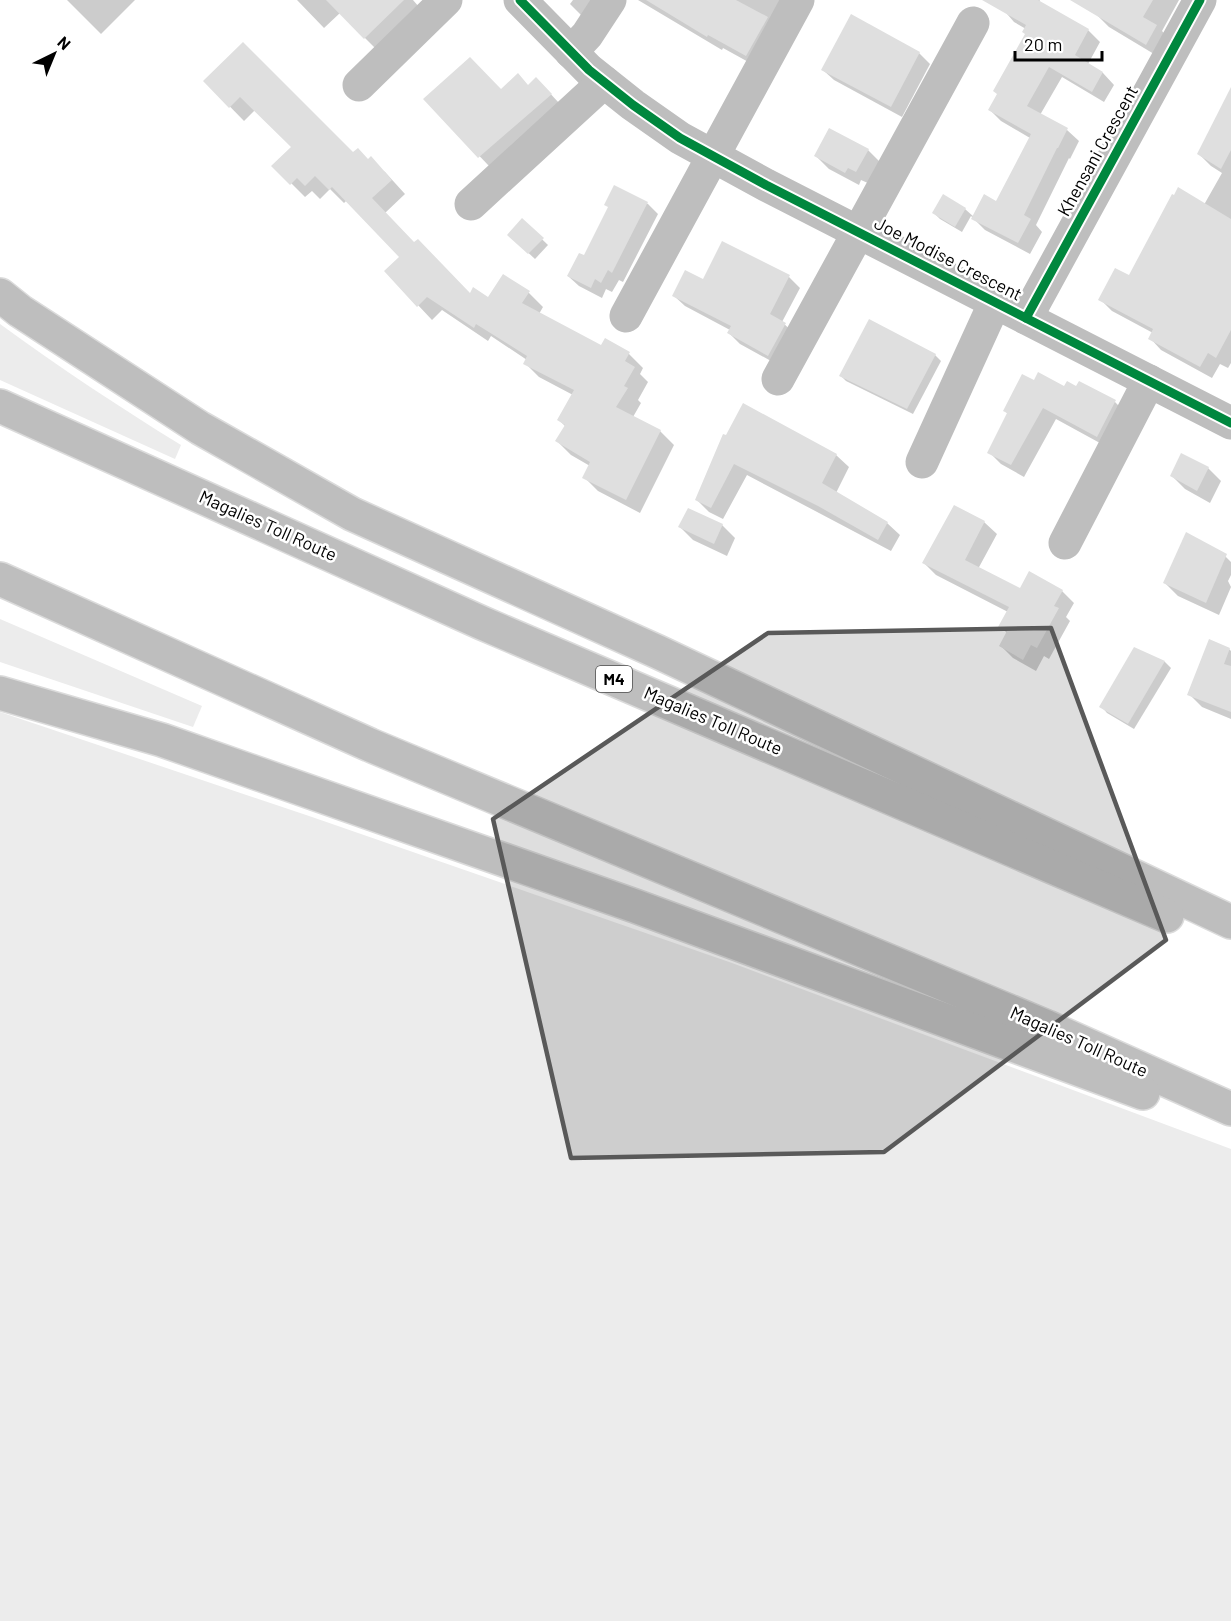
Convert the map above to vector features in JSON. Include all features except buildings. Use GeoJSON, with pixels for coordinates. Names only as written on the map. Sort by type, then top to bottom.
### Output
{"type":"FeatureCollection","features":[{"type":"Feature","properties":{"kind":"main road"},"geometry":{"type":"LineString","coordinates":[[359,85],[446,0]]}},
{"type":"Feature","properties":{"kind":"main road","name":"Joe Modise Crescent"},"geometry":{"type":"LineString","coordinates":[[520,0],[604,82],[680,138],[1149,381],[1227,412]]}},
{"type":"Feature","properties":{"kind":"main road"},"geometry":{"type":"LineString","coordinates":[[571,52],[587,35],[609,0]]}},
{"type":"Feature","properties":{"kind":"main road"},"geometry":{"type":"LineString","coordinates":[[626,316],[798,0]]}},
{"type":"Feature","properties":{"kind":"main road","name":"Khensani Crescent"},"geometry":{"type":"LineString","coordinates":[[1026,318],[1200,0]]}},
{"type":"Feature","properties":{"kind":"main road","name":"Joe Modise Crescent"},"geometry":{"type":"LineString","coordinates":[[778,379],[973,23]]}},
{"type":"Feature","properties":{"kind":"main road"},"geometry":{"type":"LineString","coordinates":[[471,204],[604,82]]}},
{"type":"Feature","properties":{"kind":"main road"},"geometry":{"type":"LineString","coordinates":[[0,295],[20,311],[200,428],[352,514],[658,652],[1231,922]]}},
{"type":"Feature","properties":{"kind":"main road","name":"Joe Modise Crescent"},"geometry":{"type":"LineString","coordinates":[[922,462],[995,302]]}},
{"type":"Feature","properties":{"kind":"main road"},"geometry":{"type":"LineString","coordinates":[[1065,543],[1149,381]]}},
{"type":"Feature","properties":{"kind":"main road","name":"Magalies Toll Route"},"geometry":{"type":"LineString","coordinates":[[0,406],[482,623],[1231,943]]}},
{"type":"Feature","properties":{"kind":"main road","name":"Magalies Toll Route"},"geometry":{"type":"LineString","coordinates":[[0,579],[370,745],[1036,1023],[1231,1109]]}},
{"type":"Feature","properties":{"kind":"main road"},"geometry":{"type":"LineString","coordinates":[[0,693],[162,740],[613,898],[1121,1084],[1231,1128]]}},
{"type":"Feature","properties":{"kind":"highlighted area"},"geometry":{"type":"Polygon","coordinates":[[[1051,628],[1166,940],[884,1152],[571,1158],[493,819],[768,633],[1051,628]]]}},
{"type":"Feature","properties":{"kind":"shaded area"},"geometry":{"type":"Polygon","coordinates":[[[0,324],[44,356],[181,445],[175,459],[0,380],[0,324]]]}},
{"type":"Feature","properties":{"kind":"shaded area"},"geometry":{"type":"Polygon","coordinates":[[[0,619],[202,706],[193,727],[0,662],[0,619]]]}},
{"type":"Feature","properties":{"kind":"shaded area"},"geometry":{"type":"Polygon","coordinates":[[[0,712],[312,817],[732,963],[1231,1149],[1231,1621],[0,1621],[0,712]]]}},
{"type":"Feature","properties":{"kind":"cycle path"},"geometry":{"type":"LineString","coordinates":[[520,0],[589,70],[680,138],[766,185],[1231,423]]}},
{"type":"Feature","properties":{"kind":"cycle path"},"geometry":{"type":"LineString","coordinates":[[1026,318],[1200,0]]}}]}
